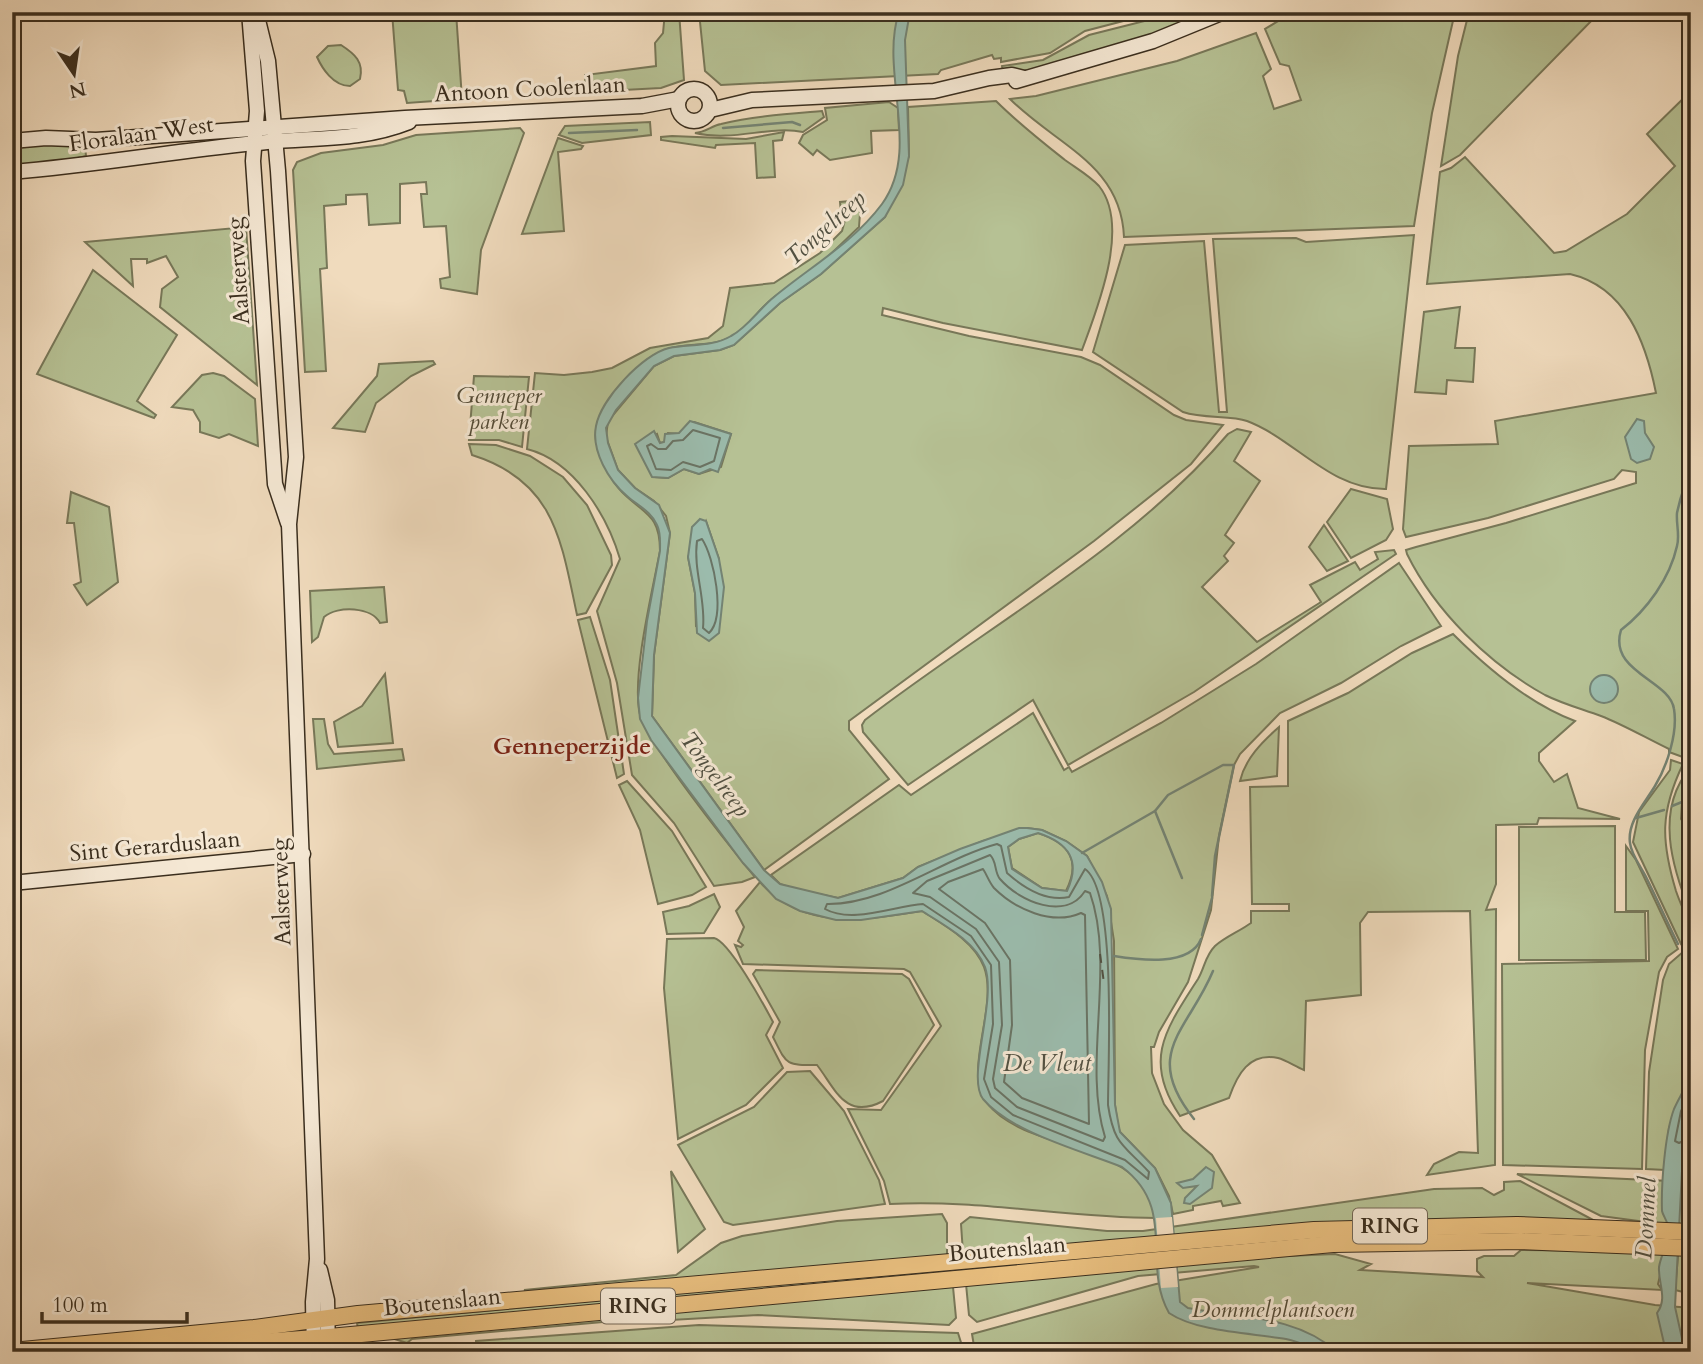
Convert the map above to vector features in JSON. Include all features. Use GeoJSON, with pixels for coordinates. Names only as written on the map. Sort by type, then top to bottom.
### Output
{"type":"FeatureCollection","features":[{"type":"Feature","properties":{"kind":"main road","name":"Aalsterweg"},"geometry":{"type":"LineString","coordinates":[[249,12],[256,136],[253,161],[275,484],[289,524]]}},
{"type":"Feature","properties":{"kind":"main road","name":"Aalsterweg"},"geometry":{"type":"LineString","coordinates":[[256,12],[268,61],[275,134],[296,457],[289,524],[321,1344]]}},
{"type":"Feature","properties":{"kind":"main road"},"geometry":{"type":"LineString","coordinates":[[709,103],[705,119],[695,122],[685,119],[679,105],[684,93],[694,89],[709,103],[953,88],[967,90],[1013,83],[1153,41],[1224,12]]}},
{"type":"Feature","properties":{"kind":"main road","name":"Antoon Coolenlaan"},"geometry":{"type":"LineString","coordinates":[[275,134],[420,118],[679,105]]}},
{"type":"Feature","properties":{"kind":"main road","name":"Floralaan West"},"geometry":{"type":"LineString","coordinates":[[12,172],[275,134]]}},
{"type":"Feature","properties":{"kind":"main road","name":"Floralaan West"},"geometry":{"type":"LineString","coordinates":[[12,141],[54,138],[96,140],[256,136]]}},
{"type":"Feature","properties":{"kind":"main road","name":"Sint Gerarduslaan"},"geometry":{"type":"LineString","coordinates":[[12,883],[303,855]]}},
{"type":"Feature","properties":{"kind":"main road","name":"Boutenslaan"},"geometry":{"type":"LineString","coordinates":[[321,1344],[972,1267],[1166,1249],[1424,1240],[1685,1240]]}},
{"type":"Feature","properties":{"kind":"main road","name":"Boutenslaan"},"geometry":{"type":"LineString","coordinates":[[321,1318],[946,1270]]}},
{"type":"Feature","properties":{"kind":"main road","name":"RING"},"geometry":{"type":"LineString","coordinates":[[12,1352],[254,1328],[321,1318]]}},
{"type":"Feature","properties":{"kind":"main road","name":"RING"},"geometry":{"type":"LineString","coordinates":[[128,1352],[321,1344]]}},
{"type":"Feature","properties":{"kind":"green space"},"geometry":{"type":"Polygon","coordinates":[[[392,12],[456,12],[462,99],[407,103],[404,91],[398,90],[392,12]]]}},
{"type":"Feature","properties":{"kind":"green space"},"geometry":{"type":"Polygon","coordinates":[[[665,12],[679,12],[684,80],[661,88],[586,92],[585,75],[656,66],[655,43],[663,33],[665,12]]]}},
{"type":"Feature","properties":{"kind":"green space"},"geometry":{"type":"Polygon","coordinates":[[[699,12],[1158,12],[1085,31],[1050,53],[1001,62],[1001,58],[994,59],[992,55],[941,70],[938,74],[721,85],[705,71],[699,12]]]}},
{"type":"Feature","properties":{"kind":"green space"},"geometry":{"type":"Polygon","coordinates":[[[1180,12],[1210,12],[1080,59],[1027,71],[1003,73],[1002,66],[1043,60],[1089,35],[1180,12]]]}},
{"type":"Feature","properties":{"kind":"green space"},"geometry":{"type":"Polygon","coordinates":[[[1293,12],[1455,12],[1432,113],[1414,226],[1124,237],[1120,212],[1112,191],[1099,174],[1084,158],[1010,99],[1036,96],[1177,61],[1256,33],[1271,69],[1263,76],[1274,109],[1301,100],[1289,66],[1280,64],[1265,29],[1293,12]]]}},
{"type":"Feature","properties":{"kind":"green space"},"geometry":{"type":"Polygon","coordinates":[[[1469,12],[1600,12],[1460,155],[1441,166],[1458,56],[1469,12]]]}},
{"type":"Feature","properties":{"kind":"green space"},"geometry":{"type":"Polygon","coordinates":[[[341,45],[354,55],[361,68],[360,79],[350,86],[333,80],[317,57],[328,46],[341,45]]]}},
{"type":"Feature","properties":{"kind":"green space"},"geometry":{"type":"Polygon","coordinates":[[[1691,91],[1691,760],[1669,752],[1669,749],[1610,720],[1545,695],[1504,668],[1466,634],[1432,596],[1406,550],[1636,483],[1636,472],[1622,470],[1614,479],[1488,518],[1406,537],[1403,529],[1409,446],[1498,444],[1495,421],[1656,393],[1646,355],[1630,320],[1606,291],[1589,281],[1570,274],[1427,284],[1440,172],[1451,168],[1465,157],[1554,253],[1566,251],[1627,214],[1675,166],[1647,134],[1691,91]]]}},
{"type":"Feature","properties":{"kind":"green space"},"geometry":{"type":"Polygon","coordinates":[[[996,101],[1038,139],[1099,186],[1108,203],[1112,245],[1102,291],[1082,350],[943,323],[883,308],[882,315],[969,336],[1081,357],[1100,365],[1174,415],[1186,420],[1223,425],[1191,464],[1094,541],[849,721],[849,730],[889,779],[764,870],[652,716],[654,655],[670,533],[666,516],[654,501],[635,488],[618,470],[606,437],[608,421],[654,366],[674,356],[720,350],[734,345],[780,303],[821,274],[885,217],[909,156],[908,107],[996,101]],[[694,422],[679,434],[668,433],[665,442],[660,443],[657,434],[636,444],[655,477],[668,478],[684,469],[699,474],[721,467],[731,434],[694,422]],[[706,521],[688,557],[695,593],[696,627],[719,559],[706,521]]]}},
{"type":"Feature","properties":{"kind":"green space"},"geometry":{"type":"Polygon","coordinates":[[[889,102],[898,108],[899,130],[871,131],[872,153],[830,160],[817,150],[813,155],[799,143],[803,135],[827,120],[825,108],[889,102]]]}},
{"type":"Feature","properties":{"kind":"green space"},"geometry":{"type":"Polygon","coordinates":[[[822,111],[824,117],[803,132],[778,130],[724,136],[695,133],[746,119],[822,111]]]}},
{"type":"Feature","properties":{"kind":"green space"},"geometry":{"type":"Polygon","coordinates":[[[650,122],[651,135],[582,143],[559,135],[565,126],[650,122]]]}},
{"type":"Feature","properties":{"kind":"green space"},"geometry":{"type":"Polygon","coordinates":[[[520,128],[524,133],[481,250],[477,294],[441,288],[440,279],[450,277],[446,226],[424,227],[421,194],[427,194],[426,182],[400,184],[400,223],[369,225],[367,194],[346,195],[346,204],[324,206],[327,268],[320,269],[326,371],[305,372],[293,170],[297,162],[321,153],[383,145],[416,135],[520,128]]]}},
{"type":"Feature","properties":{"kind":"green space"},"geometry":{"type":"Polygon","coordinates":[[[784,132],[782,140],[773,141],[775,177],[757,178],[755,143],[716,145],[715,148],[661,140],[661,137],[672,136],[746,139],[784,132]]]}},
{"type":"Feature","properties":{"kind":"green space"},"geometry":{"type":"Polygon","coordinates":[[[558,138],[583,146],[581,149],[558,152],[564,231],[522,234],[558,138]]]}},
{"type":"Feature","properties":{"kind":"green space"},"geometry":{"type":"Polygon","coordinates":[[[45,142],[85,146],[86,156],[53,164],[12,164],[12,146],[45,142]]]}},
{"type":"Feature","properties":{"kind":"green space"},"geometry":{"type":"Polygon","coordinates":[[[861,200],[859,227],[824,260],[773,298],[734,335],[718,342],[667,349],[643,363],[608,400],[596,428],[596,441],[610,475],[622,492],[650,516],[659,539],[660,551],[641,653],[639,710],[644,724],[671,768],[755,877],[714,886],[674,823],[632,775],[617,683],[597,611],[620,559],[607,525],[574,477],[544,455],[527,449],[535,373],[564,375],[612,368],[650,348],[708,338],[723,326],[730,288],[774,283],[820,253],[842,231],[847,213],[841,213],[840,202],[861,200]]]}},
{"type":"Feature","properties":{"kind":"green space"},"geometry":{"type":"Polygon","coordinates":[[[246,227],[257,385],[160,307],[162,289],[178,277],[166,256],[147,263],[147,259],[131,259],[133,286],[85,242],[246,227]]]}},
{"type":"Feature","properties":{"kind":"green space"},"geometry":{"type":"Polygon","coordinates":[[[1414,235],[1386,489],[1366,487],[1330,473],[1281,439],[1247,421],[1183,412],[1093,352],[1125,245],[1204,241],[1219,412],[1227,412],[1213,239],[1296,238],[1306,242],[1414,235]]]}},
{"type":"Feature","properties":{"kind":"green space"},"geometry":{"type":"Polygon","coordinates":[[[93,270],[177,335],[137,401],[156,415],[154,418],[37,374],[93,270]]]}},
{"type":"Feature","properties":{"kind":"green space"},"geometry":{"type":"Polygon","coordinates":[[[1460,307],[1455,348],[1475,348],[1473,382],[1447,380],[1446,394],[1415,392],[1424,312],[1460,307]]]}},
{"type":"Feature","properties":{"kind":"green space"},"geometry":{"type":"Polygon","coordinates":[[[433,361],[435,364],[411,376],[376,403],[365,432],[333,428],[377,376],[379,364],[433,361]]]}},
{"type":"Feature","properties":{"kind":"green space"},"geometry":{"type":"Polygon","coordinates":[[[213,373],[224,376],[255,399],[258,446],[229,434],[219,438],[200,432],[200,422],[193,410],[172,407],[202,375],[213,373]]]}},
{"type":"Feature","properties":{"kind":"green space","name":"Genneper parken"},"geometry":{"type":"Polygon","coordinates":[[[474,376],[529,377],[522,447],[499,440],[469,440],[474,376]]]}},
{"type":"Feature","properties":{"kind":"green space"},"geometry":{"type":"Polygon","coordinates":[[[1237,429],[1251,432],[1234,461],[1260,481],[1225,535],[1234,543],[1224,556],[1228,561],[1202,587],[1257,642],[1321,602],[1310,585],[1355,562],[1360,570],[1378,559],[1375,552],[1394,550],[1396,554],[1194,692],[1068,765],[1033,700],[908,785],[863,732],[862,725],[865,720],[1101,551],[1146,515],[1189,476],[1228,434],[1237,429]]]}},
{"type":"Feature","properties":{"kind":"green space"},"geometry":{"type":"Polygon","coordinates":[[[469,444],[496,445],[530,456],[563,477],[587,505],[611,555],[612,565],[586,613],[577,615],[559,538],[537,497],[521,480],[500,466],[472,455],[469,444]]]}},
{"type":"Feature","properties":{"kind":"green space"},"geometry":{"type":"Polygon","coordinates":[[[1351,489],[1387,499],[1393,529],[1386,540],[1351,558],[1327,522],[1351,489]]]}},
{"type":"Feature","properties":{"kind":"green space"},"geometry":{"type":"Polygon","coordinates":[[[71,492],[109,507],[118,582],[87,605],[74,585],[81,582],[74,523],[67,523],[71,492]]]}},
{"type":"Feature","properties":{"kind":"green space"},"geometry":{"type":"Polygon","coordinates":[[[1324,525],[1348,561],[1327,571],[1309,547],[1324,525]]]}},
{"type":"Feature","properties":{"kind":"green space"},"geometry":{"type":"Polygon","coordinates":[[[1399,563],[1441,626],[1401,646],[1341,683],[1280,713],[1240,754],[1234,765],[1219,836],[1211,910],[1188,982],[1159,1032],[1154,1047],[1151,1047],[1152,1073],[1164,1104],[1183,1130],[1212,1155],[1240,1203],[1223,1206],[1221,1201],[1193,1206],[1193,1210],[1173,1214],[1169,1196],[1155,1168],[1120,1132],[1115,1105],[1114,941],[1107,896],[1087,856],[1066,841],[1042,830],[1027,828],[983,841],[918,867],[903,878],[838,898],[794,889],[780,884],[771,875],[899,785],[911,795],[1033,713],[1064,770],[1069,767],[1072,772],[1161,723],[1256,664],[1399,563]]]}},
{"type":"Feature","properties":{"kind":"green space"},"geometry":{"type":"Polygon","coordinates":[[[384,587],[387,622],[380,623],[370,614],[354,609],[330,613],[324,617],[318,637],[312,642],[310,591],[384,587]]]}},
{"type":"Feature","properties":{"kind":"green space"},"geometry":{"type":"Polygon","coordinates":[[[590,617],[610,680],[624,774],[617,778],[578,620],[590,617]]]}},
{"type":"Feature","properties":{"kind":"green space"},"geometry":{"type":"Polygon","coordinates":[[[1453,634],[1480,660],[1525,695],[1575,721],[1539,753],[1539,761],[1554,782],[1567,774],[1578,808],[1620,819],[1539,818],[1537,824],[1496,825],[1496,884],[1486,910],[1496,909],[1495,1165],[1427,1175],[1434,1164],[1459,1152],[1478,1153],[1470,911],[1368,912],[1360,923],[1361,995],[1306,1001],[1304,1070],[1278,1058],[1259,1058],[1240,1074],[1229,1098],[1180,1116],[1162,1078],[1161,1061],[1163,1045],[1176,1014],[1212,950],[1251,923],[1251,911],[1289,911],[1289,904],[1252,904],[1250,787],[1288,786],[1288,721],[1348,693],[1412,653],[1453,634]]]}},
{"type":"Feature","properties":{"kind":"green space"},"geometry":{"type":"Polygon","coordinates":[[[385,674],[393,743],[338,747],[334,722],[362,706],[385,674]]]}},
{"type":"Feature","properties":{"kind":"green space"},"geometry":{"type":"Polygon","coordinates":[[[313,719],[324,719],[328,744],[334,754],[402,749],[404,760],[317,769],[313,719]]]}},
{"type":"Feature","properties":{"kind":"green space"},"geometry":{"type":"Polygon","coordinates":[[[1279,727],[1277,776],[1240,781],[1250,758],[1279,727]]]}},
{"type":"Feature","properties":{"kind":"green space"},"geometry":{"type":"Polygon","coordinates":[[[1671,760],[1683,764],[1670,797],[1665,827],[1671,873],[1691,933],[1689,939],[1681,944],[1633,842],[1639,812],[1670,770],[1671,760]]]}},
{"type":"Feature","properties":{"kind":"green space"},"geometry":{"type":"Polygon","coordinates":[[[1691,767],[1691,787],[1682,802],[1681,819],[1689,831],[1691,914],[1673,858],[1670,820],[1680,783],[1691,767]]]}},
{"type":"Feature","properties":{"kind":"green space"},"geometry":{"type":"Polygon","coordinates":[[[627,781],[672,831],[706,887],[692,895],[658,904],[640,830],[619,785],[627,781]]]}},
{"type":"Feature","properties":{"kind":"green space"},"geometry":{"type":"Polygon","coordinates":[[[1615,826],[1615,912],[1645,912],[1646,960],[1519,960],[1519,827],[1615,826]]]}},
{"type":"Feature","properties":{"kind":"green space"},"geometry":{"type":"Polygon","coordinates":[[[1038,833],[1058,842],[1070,854],[1072,871],[1066,891],[1042,888],[1012,868],[1008,847],[1019,839],[1038,833]]]}},
{"type":"Feature","properties":{"kind":"green space"},"geometry":{"type":"Polygon","coordinates":[[[1626,846],[1636,860],[1678,949],[1667,957],[1659,972],[1645,1050],[1642,1169],[1503,1165],[1502,964],[1649,961],[1648,911],[1626,911],[1626,846]]]}},
{"type":"Feature","properties":{"kind":"green space"},"geometry":{"type":"Polygon","coordinates":[[[760,882],[777,898],[815,915],[857,919],[922,911],[958,934],[979,958],[987,983],[978,1074],[980,1090],[987,1103],[1005,1120],[1029,1132],[1108,1160],[1131,1174],[1147,1192],[1156,1218],[956,1204],[890,1204],[884,1181],[848,1109],[881,1110],[941,1026],[910,972],[904,969],[743,964],[735,945],[743,945],[738,941],[744,927],[736,911],[760,882]]]}},
{"type":"Feature","properties":{"kind":"green space"},"geometry":{"type":"Polygon","coordinates":[[[714,894],[720,907],[704,933],[667,934],[663,912],[689,906],[714,894]]]}},
{"type":"Feature","properties":{"kind":"green space"},"geometry":{"type":"Polygon","coordinates":[[[714,938],[737,961],[773,1022],[766,1035],[783,1068],[746,1105],[678,1139],[664,988],[667,939],[714,938]]]}},
{"type":"Feature","properties":{"kind":"green space"},"geometry":{"type":"Polygon","coordinates":[[[1691,945],[1686,955],[1691,955],[1690,1075],[1669,1128],[1665,1170],[1646,1169],[1649,1072],[1663,980],[1669,964],[1691,945]]]}},
{"type":"Feature","properties":{"kind":"green space"},"geometry":{"type":"Polygon","coordinates":[[[756,970],[902,974],[909,979],[934,1025],[883,1101],[859,1107],[842,1099],[817,1065],[793,1064],[781,1053],[773,1037],[780,1022],[753,974],[756,970]]]}},
{"type":"Feature","properties":{"kind":"green space"},"geometry":{"type":"Polygon","coordinates":[[[810,1071],[844,1111],[879,1180],[885,1204],[733,1225],[724,1222],[678,1145],[754,1107],[787,1072],[810,1071]]]}},
{"type":"Feature","properties":{"kind":"green space"},"geometry":{"type":"Polygon","coordinates":[[[671,1171],[705,1229],[678,1252],[671,1171]]]}},
{"type":"Feature","properties":{"kind":"green space"},"geometry":{"type":"Polygon","coordinates":[[[1517,1174],[1691,1182],[1691,1228],[1601,1216],[1517,1174]]]}},
{"type":"Feature","properties":{"kind":"green space"},"geometry":{"type":"Polygon","coordinates":[[[1520,1181],[1595,1221],[1433,1221],[555,1294],[524,1290],[676,1275],[721,1243],[742,1236],[837,1221],[942,1214],[947,1223],[947,1255],[963,1253],[961,1224],[970,1217],[1107,1231],[1143,1231],[1434,1189],[1482,1188],[1494,1195],[1504,1190],[1504,1182],[1520,1181]]]}},
{"type":"Feature","properties":{"kind":"green space"},"geometry":{"type":"Polygon","coordinates":[[[1433,1230],[1691,1237],[1691,1243],[1479,1236],[358,1329],[357,1323],[1233,1240],[1433,1230]]]}},
{"type":"Feature","properties":{"kind":"green space","name":"Dommelplantsoen"},"geometry":{"type":"Polygon","coordinates":[[[1521,1250],[1691,1252],[1691,1294],[1675,1290],[1678,1256],[1665,1254],[1658,1284],[1662,1290],[1527,1283],[1655,1305],[1691,1308],[1691,1352],[975,1352],[972,1334],[1156,1284],[1259,1267],[1138,1276],[977,1322],[969,1315],[966,1284],[1261,1257],[1335,1254],[1371,1264],[1360,1270],[1483,1277],[1477,1271],[1477,1259],[1484,1256],[1514,1256],[1521,1250]]]}},
{"type":"Feature","properties":{"kind":"green space"},"geometry":{"type":"Polygon","coordinates":[[[965,1284],[950,1286],[953,1287],[956,1318],[949,1325],[758,1315],[671,1320],[670,1316],[412,1339],[407,1343],[388,1337],[965,1284]]]}},
{"type":"Feature","properties":{"kind":"green space"},"geometry":{"type":"Polygon","coordinates":[[[699,1325],[958,1333],[964,1352],[476,1352],[476,1341],[699,1325]]]}},
{"type":"Feature","properties":{"kind":"water","name":"De Vleut"},"geometry":{"type":"Polygon","coordinates":[[[899,12],[910,12],[905,40],[909,156],[903,185],[885,217],[821,274],[780,303],[734,345],[720,350],[674,356],[654,366],[616,410],[606,428],[608,443],[618,470],[635,488],[659,505],[670,533],[654,655],[652,716],[764,870],[780,884],[838,898],[903,878],[918,867],[1019,828],[1042,830],[1066,841],[1087,856],[1102,882],[1111,909],[1115,1105],[1120,1132],[1155,1168],[1171,1203],[1180,1302],[1188,1308],[1285,1324],[1321,1340],[1337,1352],[1323,1351],[1286,1339],[1209,1328],[1169,1313],[1161,1294],[1154,1219],[1149,1201],[1139,1183],[1122,1167],[1028,1131],[995,1111],[983,1099],[978,1074],[988,982],[985,967],[974,949],[958,934],[922,911],[861,920],[836,920],[800,911],[776,899],[743,863],[651,740],[640,719],[638,698],[647,621],[660,551],[660,534],[651,516],[620,490],[603,465],[595,436],[600,415],[614,391],[647,359],[669,348],[717,342],[737,332],[774,297],[845,243],[882,204],[893,182],[899,159],[894,35],[899,12]],[[1038,833],[1019,839],[1008,847],[1012,869],[1042,888],[1067,891],[1073,871],[1072,862],[1064,848],[1038,833]]]}},
{"type":"Feature","properties":{"kind":"water"},"geometry":{"type":"Polygon","coordinates":[[[1637,419],[1644,421],[1645,433],[1654,447],[1650,459],[1637,463],[1631,459],[1625,437],[1637,419]]]}},
{"type":"Feature","properties":{"kind":"water"},"geometry":{"type":"Polygon","coordinates":[[[690,421],[731,434],[718,472],[710,469],[699,474],[684,469],[668,478],[652,477],[635,444],[654,431],[660,443],[664,442],[665,434],[679,433],[690,421]]]}},
{"type":"Feature","properties":{"kind":"water"},"geometry":{"type":"Polygon","coordinates":[[[700,519],[706,521],[719,559],[724,587],[719,633],[709,641],[697,633],[695,593],[688,557],[692,527],[700,519]]]}},
{"type":"Feature","properties":{"kind":"water"},"geometry":{"type":"Polygon","coordinates":[[[1604,675],[1614,679],[1618,689],[1614,699],[1604,703],[1594,699],[1590,689],[1594,679],[1604,675]]]}},
{"type":"Feature","properties":{"kind":"water"},"geometry":{"type":"Polygon","coordinates":[[[1691,1069],[1691,1129],[1682,1171],[1675,1307],[1685,1352],[1666,1352],[1657,1313],[1662,1302],[1659,1267],[1669,1231],[1662,1211],[1664,1159],[1674,1109],[1691,1069]]]}},
{"type":"Feature","properties":{"kind":"water"},"geometry":{"type":"Polygon","coordinates":[[[1206,1167],[1214,1172],[1212,1188],[1190,1204],[1184,1203],[1185,1198],[1197,1186],[1183,1188],[1177,1183],[1193,1179],[1206,1167]]]}},
{"type":"Feature","properties":{"kind":"pier"},"geometry":{"type":"Polygon","coordinates":[[[1172,1217],[1178,1287],[1161,1288],[1156,1218],[1172,1217]]]}},
{"type":"Feature","properties":{"kind":"waterway"},"geometry":{"type":"LineString","coordinates":[[723,128],[792,122],[800,125]]}},
{"type":"Feature","properties":{"kind":"waterway"},"geometry":{"type":"LineString","coordinates":[[569,133],[637,130]]}},
{"type":"Feature","properties":{"kind":"waterway"},"geometry":{"type":"LineString","coordinates":[[1678,944],[1630,843],[1634,820],[1667,759],[1673,739],[1674,709],[1662,690],[1631,666],[1623,656],[1619,644],[1621,630],[1640,613],[1669,570],[1678,542],[1678,508],[1691,473]]}},
{"type":"Feature","properties":{"kind":"waterway"},"geometry":{"type":"LineString","coordinates":[[1082,853],[1155,811],[1168,795],[1223,765],[1234,765],[1215,856],[1212,896]]}},
{"type":"Feature","properties":{"kind":"waterway"},"geometry":{"type":"LineString","coordinates":[[1672,806],[1682,802]]}},
{"type":"Feature","properties":{"kind":"waterway"},"geometry":{"type":"LineString","coordinates":[[1636,818],[1664,810]]}},
{"type":"Feature","properties":{"kind":"waterway"},"geometry":{"type":"LineString","coordinates":[[1155,811],[1182,878]]}},
{"type":"Feature","properties":{"kind":"waterway"},"geometry":{"type":"LineString","coordinates":[[1202,935],[1212,898]]}},
{"type":"Feature","properties":{"kind":"waterway"},"geometry":{"type":"LineString","coordinates":[[1114,956],[1150,960],[1175,958],[1195,948],[1201,939]]}},
{"type":"Feature","properties":{"kind":"waterway"},"geometry":{"type":"LineString","coordinates":[[1194,1119],[1179,1096],[1171,1076],[1170,1059],[1174,1043],[1213,971]]}},
{"type":"Feature","properties":{"kind":"ferry route"},"geometry":{"type":"LineString","coordinates":[[1100,954],[1104,983]]}},
{"type":"Feature","properties":{"kind":"district","name":"Genneperzijde"},"geometry":{"type":"Point","coordinates":[572,746]}},
{"type":"Feature","properties":{"kind":"water label","name":"Tongelreep"},"geometry":{"type":"Point","coordinates":[825,228]}},
{"type":"Feature","properties":{"kind":"water label","name":"Tongelreep"},"geometry":{"type":"Point","coordinates":[715,774]}},
{"type":"Feature","properties":{"kind":"water label","name":"Dommel"},"geometry":{"type":"Point","coordinates":[1646,1218]}}]}
